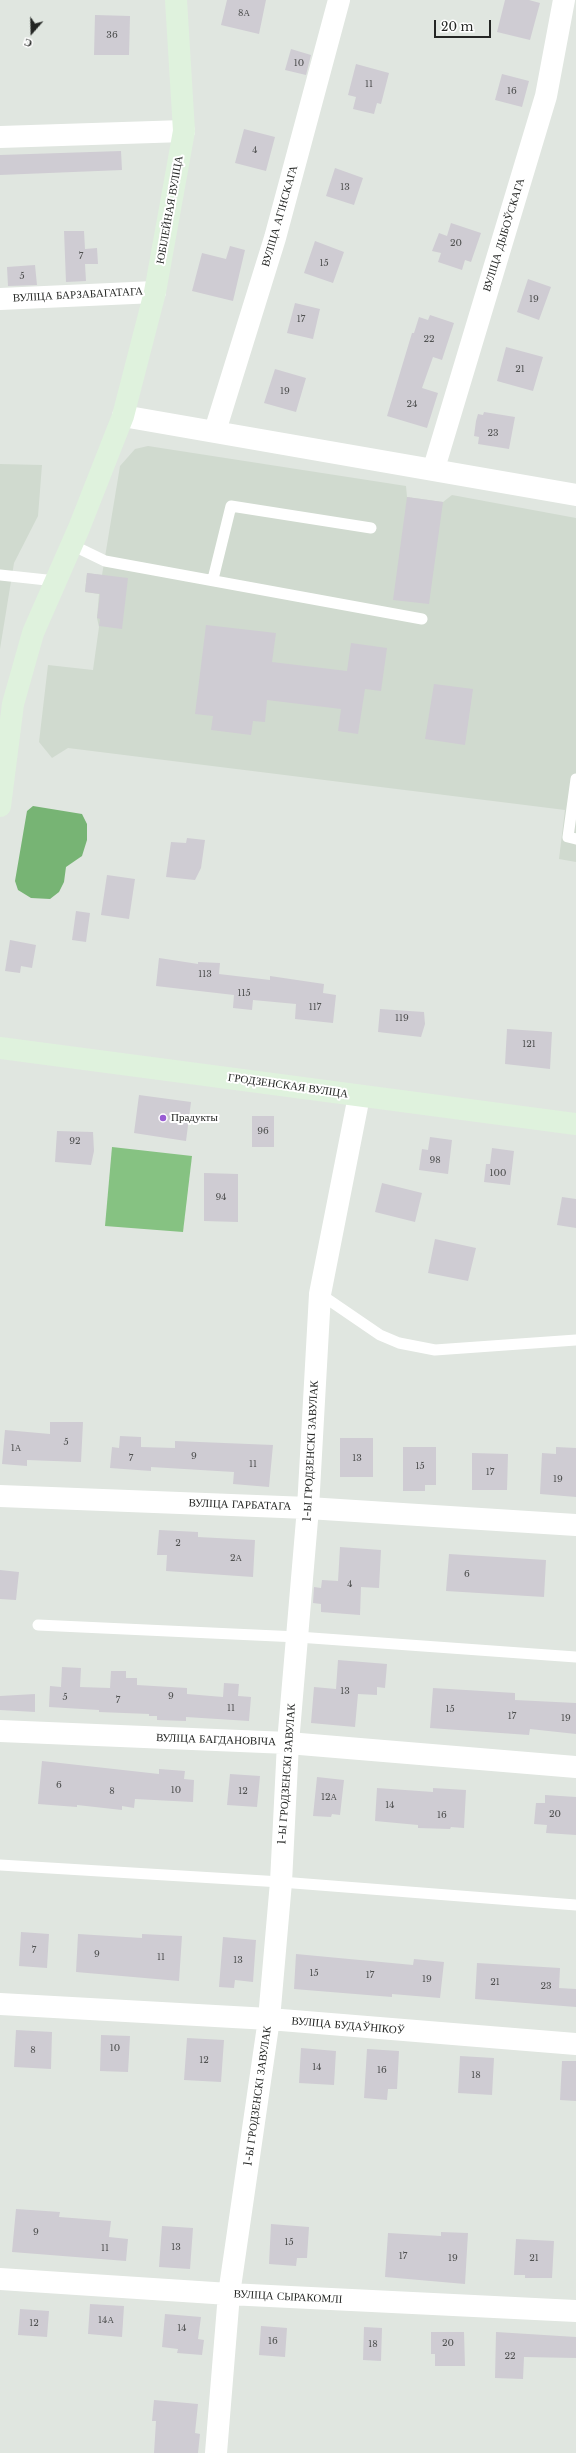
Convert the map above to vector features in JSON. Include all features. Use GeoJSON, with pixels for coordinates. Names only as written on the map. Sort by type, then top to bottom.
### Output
{"type":"FeatureCollection","features":[{"type":"Feature","properties":{"kind":"street","name":"ЮБІЛЕЙНАЯ ВУЛІЦА"},"geometry":{"type":"LineString","coordinates":[[0,806],[14,704],[33,633],[72,545],[123,416],[156,292],[184,131],[176,0]]}},
{"type":"Feature","properties":{"kind":"street","name":"ВУЛІЦА АГІНСКАГА"},"geometry":{"type":"LineString","coordinates":[[215,431],[275,238],[339,0]]}},
{"type":"Feature","properties":{"kind":"street","name":"ВУЛІЦА ДЫБОЎСКАГА"},"geometry":{"type":"LineString","coordinates":[[434,468],[546,96],[564,0]]}},
{"type":"Feature","properties":{"kind":"street"},"geometry":{"type":"LineString","coordinates":[[0,137],[184,131]]}},
{"type":"Feature","properties":{"kind":"street","name":"ВУЛІЦА БАРЗАБАГАТАГА"},"geometry":{"type":"LineString","coordinates":[[0,299],[156,292]]}},
{"type":"Feature","properties":{"kind":"street"},"geometry":{"type":"LineString","coordinates":[[123,416],[434,468],[576,494]]}},
{"type":"Feature","properties":{"kind":"street","name":"ГРОДЗЕНСКАЯ ВУЛІЦА"},"geometry":{"type":"LineString","coordinates":[[0,1048],[576,1124]]}},
{"type":"Feature","properties":{"kind":"street","name":"1-Ы ГРОДЗЕНСКІ ЗАВУЛАК"},"geometry":{"type":"LineString","coordinates":[[216,2453],[229,2294],[269,2019],[281,1882],[288,1743],[308,1508],[320,1294],[359,1096]]}},
{"type":"Feature","properties":{"kind":"street","name":"ВУЛІЦА ГАРБАТАГА"},"geometry":{"type":"LineString","coordinates":[[0,1496],[308,1508],[576,1524]]}},
{"type":"Feature","properties":{"kind":"street","name":"ВУЛІЦА БАГДАНОВІЧА"},"geometry":{"type":"LineString","coordinates":[[0,1731],[288,1743],[576,1767]]}},
{"type":"Feature","properties":{"kind":"street","name":"ВУЛІЦА БУДАЎНІКОЎ"},"geometry":{"type":"LineString","coordinates":[[0,2004],[269,2019],[576,2044]]}},
{"type":"Feature","properties":{"kind":"street","name":"ВУЛІЦА СЫРАКОМЛІ"},"geometry":{"type":"LineString","coordinates":[[0,2279],[229,2294],[576,2311]]}},
{"type":"Feature","properties":{"kind":"lane"},"geometry":{"type":"LineString","coordinates":[[213,579],[232,506],[371,528]]}},
{"type":"Feature","properties":{"kind":"lane"},"geometry":{"type":"LineString","coordinates":[[72,545],[105,561],[213,579],[422,619]]}},
{"type":"Feature","properties":{"kind":"lane"},"geometry":{"type":"LineString","coordinates":[[0,575],[56,581]]}},
{"type":"Feature","properties":{"kind":"lane"},"geometry":{"type":"LineString","coordinates":[[576,779],[568,837],[576,839]]}},
{"type":"Feature","properties":{"kind":"lane"},"geometry":{"type":"LineString","coordinates":[[320,1294],[380,1335],[399,1343],[435,1350],[576,1340]]}},
{"type":"Feature","properties":{"kind":"lane"},"geometry":{"type":"LineString","coordinates":[[38,1625],[298,1637],[576,1657]]}},
{"type":"Feature","properties":{"kind":"lane"},"geometry":{"type":"LineString","coordinates":[[0,1865],[281,1882],[576,1905]]}},
{"type":"Feature","properties":{"kind":"shaded area"},"geometry":{"type":"Polygon","coordinates":[[[148,446],[406,486],[407,497],[443,502],[452,495],[576,518],[576,862],[559,859],[565,810],[68,748],[52,758],[39,742],[48,665],[93,670],[99,627],[97,618],[99,594],[85,592],[87,573],[102,575],[120,466],[135,449],[148,446]]]}},
{"type":"Feature","properties":{"kind":"shaded area"},"geometry":{"type":"Polygon","coordinates":[[[0,464],[42,465],[38,516],[14,563],[0,649],[0,464]]]}},
{"type":"Feature","properties":{"kind":"shaded area"},"geometry":{"type":"Polygon","coordinates":[[[33,806],[82,814],[87,824],[87,840],[82,856],[66,867],[64,882],[59,892],[50,899],[31,898],[18,890],[15,881],[27,811],[33,806]]]}},
{"type":"Feature","properties":{"kind":"shaded area"},"geometry":{"type":"Polygon","coordinates":[[[112,1147],[192,1156],[183,1232],[105,1226],[112,1147]]]}},
{"type":"Feature","properties":{"kind":"building"},"geometry":{"type":"Polygon","coordinates":[[[227,0],[266,0],[259,34],[221,25],[227,0]]]}},
{"type":"Feature","properties":{"kind":"building"},"geometry":{"type":"Polygon","coordinates":[[[505,0],[529,0],[540,3],[530,40],[497,32],[505,0]]]}},
{"type":"Feature","properties":{"kind":"building"},"geometry":{"type":"Polygon","coordinates":[[[95,15],[130,16],[129,55],[94,55],[95,15]]]}},
{"type":"Feature","properties":{"kind":"building"},"geometry":{"type":"Polygon","coordinates":[[[291,49],[311,55],[306,75],[285,70],[291,49]]]}},
{"type":"Feature","properties":{"kind":"building"},"geometry":{"type":"Polygon","coordinates":[[[356,64],[389,73],[381,104],[377,103],[374,114],[353,109],[356,97],[348,95],[356,64]]]}},
{"type":"Feature","properties":{"kind":"building"},"geometry":{"type":"Polygon","coordinates":[[[502,74],[529,81],[522,107],[495,100],[502,74]]]}},
{"type":"Feature","properties":{"kind":"building"},"geometry":{"type":"Polygon","coordinates":[[[244,129],[275,137],[266,171],[235,163],[244,129]]]}},
{"type":"Feature","properties":{"kind":"building"},"geometry":{"type":"Polygon","coordinates":[[[121,151],[122,170],[0,175],[0,155],[121,151]]]}},
{"type":"Feature","properties":{"kind":"building"},"geometry":{"type":"Polygon","coordinates":[[[335,168],[363,178],[354,205],[326,196],[335,168]]]}},
{"type":"Feature","properties":{"kind":"building"},"geometry":{"type":"Polygon","coordinates":[[[451,223],[481,233],[471,262],[465,260],[462,270],[438,262],[441,253],[432,251],[439,233],[447,236],[451,223]]]}},
{"type":"Feature","properties":{"kind":"building"},"geometry":{"type":"Polygon","coordinates":[[[64,231],[84,231],[85,249],[97,248],[98,264],[85,264],[86,281],[66,282],[64,231]]]}},
{"type":"Feature","properties":{"kind":"building"},"geometry":{"type":"Polygon","coordinates":[[[315,241],[344,252],[333,283],[304,273],[315,241]]]}},
{"type":"Feature","properties":{"kind":"building"},"geometry":{"type":"Polygon","coordinates":[[[230,246],[245,250],[233,301],[192,291],[202,253],[226,259],[230,246]]]}},
{"type":"Feature","properties":{"kind":"building"},"geometry":{"type":"Polygon","coordinates":[[[35,265],[37,285],[8,286],[7,267],[35,265]]]}},
{"type":"Feature","properties":{"kind":"building"},"geometry":{"type":"Polygon","coordinates":[[[528,279],[551,287],[539,320],[517,312],[528,279]]]}},
{"type":"Feature","properties":{"kind":"building"},"geometry":{"type":"Polygon","coordinates":[[[295,303],[320,309],[313,339],[287,333],[295,303]]]}},
{"type":"Feature","properties":{"kind":"building"},"geometry":{"type":"Polygon","coordinates":[[[430,315],[454,323],[442,360],[433,357],[422,388],[438,393],[427,428],[387,416],[412,333],[414,333],[419,317],[428,320],[430,315]]]}},
{"type":"Feature","properties":{"kind":"building"},"geometry":{"type":"Polygon","coordinates":[[[506,347],[543,357],[533,391],[497,381],[506,347]]]}},
{"type":"Feature","properties":{"kind":"building"},"geometry":{"type":"Polygon","coordinates":[[[275,369],[306,378],[296,412],[264,403],[275,369]]]}},
{"type":"Feature","properties":{"kind":"building"},"geometry":{"type":"Polygon","coordinates":[[[484,412],[515,417],[509,449],[478,444],[479,437],[474,436],[476,421],[478,414],[483,415],[484,412]]]}},
{"type":"Feature","properties":{"kind":"building"},"geometry":{"type":"Polygon","coordinates":[[[407,497],[443,502],[429,604],[393,600],[407,497]]]}},
{"type":"Feature","properties":{"kind":"building"},"geometry":{"type":"Polygon","coordinates":[[[87,573],[128,578],[122,629],[99,626],[100,619],[97,618],[100,594],[85,592],[87,573]]]}},
{"type":"Feature","properties":{"kind":"building"},"geometry":{"type":"Polygon","coordinates":[[[206,625],[276,633],[272,662],[347,671],[351,643],[387,648],[381,691],[365,689],[358,734],[338,731],[341,709],[267,700],[265,722],[253,721],[251,735],[211,730],[213,716],[195,714],[206,625]]]}},
{"type":"Feature","properties":{"kind":"building"},"geometry":{"type":"Polygon","coordinates":[[[434,684],[473,689],[465,745],[425,739],[434,684]]]}},
{"type":"Feature","properties":{"kind":"building"},"geometry":{"type":"Polygon","coordinates":[[[187,838],[205,840],[201,868],[195,880],[166,877],[171,842],[186,843],[187,838]]]}},
{"type":"Feature","properties":{"kind":"building"},"geometry":{"type":"Polygon","coordinates":[[[107,875],[135,879],[129,919],[101,915],[107,875]]]}},
{"type":"Feature","properties":{"kind":"building"},"geometry":{"type":"Polygon","coordinates":[[[76,911],[90,913],[86,942],[72,940],[76,911]]]}},
{"type":"Feature","properties":{"kind":"building"},"geometry":{"type":"Polygon","coordinates":[[[10,940],[36,945],[32,968],[21,966],[20,973],[5,971],[10,940]]]}},
{"type":"Feature","properties":{"kind":"building"},"geometry":{"type":"Polygon","coordinates":[[[159,958],[198,964],[198,962],[220,963],[219,974],[270,980],[270,976],[324,984],[323,993],[336,995],[333,1023],[295,1019],[296,1004],[253,1000],[252,1010],[233,1008],[234,995],[156,986],[159,958]]]}},
{"type":"Feature","properties":{"kind":"building"},"geometry":{"type":"Polygon","coordinates":[[[380,1009],[424,1012],[425,1024],[421,1037],[378,1032],[380,1009]]]}},
{"type":"Feature","properties":{"kind":"building"},"geometry":{"type":"Polygon","coordinates":[[[507,1029],[552,1032],[550,1069],[505,1064],[507,1029]]]}},
{"type":"Feature","properties":{"kind":"building","name":"Прадукты"},"geometry":{"type":"Polygon","coordinates":[[[139,1095],[191,1102],[186,1141],[134,1133],[139,1095]]]}},
{"type":"Feature","properties":{"kind":"building"},"geometry":{"type":"Polygon","coordinates":[[[252,1116],[274,1116],[274,1147],[252,1147],[252,1116]]]}},
{"type":"Feature","properties":{"kind":"building"},"geometry":{"type":"Polygon","coordinates":[[[57,1131],[93,1132],[94,1151],[91,1165],[55,1162],[57,1131]]]}},
{"type":"Feature","properties":{"kind":"building"},"geometry":{"type":"Polygon","coordinates":[[[430,1137],[452,1140],[448,1174],[419,1170],[422,1149],[428,1150],[430,1137]]]}},
{"type":"Feature","properties":{"kind":"building"},"geometry":{"type":"Polygon","coordinates":[[[492,1148],[514,1151],[510,1185],[484,1182],[486,1164],[490,1164],[492,1148]]]}},
{"type":"Feature","properties":{"kind":"building"},"geometry":{"type":"Polygon","coordinates":[[[204,1173],[238,1174],[238,1222],[204,1221],[204,1173]]]}},
{"type":"Feature","properties":{"kind":"building"},"geometry":{"type":"Polygon","coordinates":[[[382,1183],[422,1193],[415,1222],[375,1212],[382,1183]]]}},
{"type":"Feature","properties":{"kind":"building"},"geometry":{"type":"Polygon","coordinates":[[[562,1197],[576,1199],[576,1228],[557,1225],[562,1197]]]}},
{"type":"Feature","properties":{"kind":"building"},"geometry":{"type":"Polygon","coordinates":[[[435,1239],[476,1248],[468,1281],[428,1273],[435,1239]]]}},
{"type":"Feature","properties":{"kind":"building"},"geometry":{"type":"Polygon","coordinates":[[[50,1422],[83,1422],[81,1462],[27,1460],[27,1466],[2,1464],[5,1430],[50,1434],[50,1422]]]}},
{"type":"Feature","properties":{"kind":"building"},"geometry":{"type":"Polygon","coordinates":[[[120,1436],[141,1437],[141,1447],[175,1448],[175,1441],[273,1445],[269,1487],[233,1484],[234,1472],[151,1467],[151,1471],[110,1468],[112,1447],[119,1448],[120,1436]]]}},
{"type":"Feature","properties":{"kind":"building"},"geometry":{"type":"Polygon","coordinates":[[[340,1438],[373,1438],[373,1477],[340,1477],[340,1438]]]}},
{"type":"Feature","properties":{"kind":"building"},"geometry":{"type":"Polygon","coordinates":[[[403,1447],[436,1447],[436,1485],[425,1485],[425,1491],[403,1491],[403,1447]]]}},
{"type":"Feature","properties":{"kind":"building"},"geometry":{"type":"Polygon","coordinates":[[[556,1447],[576,1448],[576,1497],[540,1494],[542,1453],[556,1454],[556,1447]]]}},
{"type":"Feature","properties":{"kind":"building"},"geometry":{"type":"Polygon","coordinates":[[[472,1453],[508,1454],[507,1490],[472,1490],[472,1453]]]}},
{"type":"Feature","properties":{"kind":"building"},"geometry":{"type":"Polygon","coordinates":[[[159,1530],[198,1532],[198,1537],[255,1540],[253,1577],[166,1571],[167,1555],[157,1555],[159,1530]]]}},
{"type":"Feature","properties":{"kind":"building"},"geometry":{"type":"Polygon","coordinates":[[[340,1547],[381,1550],[379,1588],[361,1587],[360,1615],[321,1612],[321,1604],[313,1603],[314,1587],[321,1588],[322,1580],[338,1581],[340,1547]]]}},
{"type":"Feature","properties":{"kind":"building"},"geometry":{"type":"Polygon","coordinates":[[[449,1554],[546,1560],[544,1597],[446,1591],[449,1554]]]}},
{"type":"Feature","properties":{"kind":"building"},"geometry":{"type":"Polygon","coordinates":[[[0,1570],[19,1572],[16,1600],[0,1599],[0,1570]]]}},
{"type":"Feature","properties":{"kind":"building"},"geometry":{"type":"Polygon","coordinates":[[[338,1660],[387,1664],[385,1688],[377,1687],[377,1695],[358,1694],[355,1727],[311,1723],[314,1687],[336,1689],[338,1660]]]}},
{"type":"Feature","properties":{"kind":"building"},"geometry":{"type":"Polygon","coordinates":[[[62,1667],[81,1668],[80,1687],[110,1688],[111,1671],[126,1671],[126,1678],[137,1678],[137,1685],[187,1688],[187,1694],[223,1697],[224,1683],[239,1684],[238,1696],[251,1697],[249,1721],[186,1717],[186,1721],[157,1720],[157,1716],[149,1716],[149,1714],[99,1712],[99,1710],[49,1707],[50,1686],[61,1687],[62,1667]]]}},
{"type":"Feature","properties":{"kind":"building"},"geometry":{"type":"Polygon","coordinates":[[[433,1688],[515,1693],[515,1700],[576,1703],[576,1734],[530,1729],[529,1735],[430,1728],[433,1688]]]}},
{"type":"Feature","properties":{"kind":"building"},"geometry":{"type":"Polygon","coordinates":[[[35,1694],[35,1712],[0,1710],[0,1696],[35,1694]]]}},
{"type":"Feature","properties":{"kind":"building"},"geometry":{"type":"Polygon","coordinates":[[[42,1761],[159,1774],[159,1769],[185,1771],[184,1779],[194,1780],[193,1802],[135,1799],[134,1808],[122,1806],[122,1810],[77,1805],[77,1807],[38,1804],[42,1761]]]}},
{"type":"Feature","properties":{"kind":"building"},"geometry":{"type":"Polygon","coordinates":[[[230,1774],[260,1776],[257,1807],[227,1805],[230,1774]]]}},
{"type":"Feature","properties":{"kind":"building"},"geometry":{"type":"Polygon","coordinates":[[[317,1777],[344,1780],[340,1815],[332,1814],[331,1817],[313,1816],[317,1777]]]}},
{"type":"Feature","properties":{"kind":"building"},"geometry":{"type":"Polygon","coordinates":[[[377,1788],[433,1792],[433,1788],[466,1790],[464,1828],[418,1828],[418,1825],[375,1821],[377,1788]]]}},
{"type":"Feature","properties":{"kind":"building"},"geometry":{"type":"Polygon","coordinates":[[[545,1795],[576,1797],[576,1835],[546,1833],[547,1825],[534,1824],[536,1803],[545,1803],[545,1795]]]}},
{"type":"Feature","properties":{"kind":"building"},"geometry":{"type":"Polygon","coordinates":[[[21,1932],[49,1934],[47,1968],[19,1966],[21,1932]]]}},
{"type":"Feature","properties":{"kind":"building"},"geometry":{"type":"Polygon","coordinates":[[[78,1934],[142,1938],[142,1934],[182,1936],[179,1981],[76,1972],[78,1934]]]}},
{"type":"Feature","properties":{"kind":"building"},"geometry":{"type":"Polygon","coordinates":[[[223,1937],[256,1940],[253,1982],[235,1980],[234,1988],[219,1987],[223,1937]]]}},
{"type":"Feature","properties":{"kind":"building"},"geometry":{"type":"Polygon","coordinates":[[[296,1954],[413,1965],[414,1959],[444,1962],[440,1998],[392,1994],[392,1997],[294,1989],[296,1954]]]}},
{"type":"Feature","properties":{"kind":"building"},"geometry":{"type":"Polygon","coordinates":[[[477,1963],[560,1968],[559,1988],[576,1989],[576,2007],[475,1999],[477,1963]]]}},
{"type":"Feature","properties":{"kind":"building"},"geometry":{"type":"Polygon","coordinates":[[[16,2030],[52,2032],[51,2069],[14,2067],[16,2030]]]}},
{"type":"Feature","properties":{"kind":"building"},"geometry":{"type":"Polygon","coordinates":[[[101,2035],[130,2036],[128,2072],[100,2071],[101,2035]]]}},
{"type":"Feature","properties":{"kind":"building"},"geometry":{"type":"Polygon","coordinates":[[[187,2038],[224,2040],[221,2082],[184,2080],[187,2038]]]}},
{"type":"Feature","properties":{"kind":"building"},"geometry":{"type":"Polygon","coordinates":[[[301,2048],[336,2051],[334,2085],[299,2083],[301,2048]]]}},
{"type":"Feature","properties":{"kind":"building"},"geometry":{"type":"Polygon","coordinates":[[[367,2049],[399,2051],[397,2089],[388,2089],[387,2100],[364,2098],[367,2049]]]}},
{"type":"Feature","properties":{"kind":"building"},"geometry":{"type":"Polygon","coordinates":[[[460,2056],[494,2058],[492,2095],[458,2093],[460,2056]]]}},
{"type":"Feature","properties":{"kind":"building"},"geometry":{"type":"Polygon","coordinates":[[[562,2061],[576,2061],[576,2101],[560,2100],[562,2061]]]}},
{"type":"Feature","properties":{"kind":"building"},"geometry":{"type":"Polygon","coordinates":[[[16,2209],[60,2212],[59,2217],[111,2221],[109,2237],[128,2239],[126,2261],[12,2252],[16,2209]]]}},
{"type":"Feature","properties":{"kind":"building"},"geometry":{"type":"Polygon","coordinates":[[[271,2224],[309,2227],[307,2258],[297,2258],[296,2266],[269,2264],[271,2224]]]}},
{"type":"Feature","properties":{"kind":"building"},"geometry":{"type":"Polygon","coordinates":[[[162,2226],[193,2228],[190,2269],[159,2267],[162,2226]]]}},
{"type":"Feature","properties":{"kind":"building"},"geometry":{"type":"Polygon","coordinates":[[[441,2232],[468,2233],[465,2284],[385,2277],[388,2233],[441,2236],[441,2232]]]}},
{"type":"Feature","properties":{"kind":"building"},"geometry":{"type":"Polygon","coordinates":[[[516,2239],[554,2241],[552,2278],[525,2278],[525,2275],[514,2275],[516,2239]]]}},
{"type":"Feature","properties":{"kind":"building"},"geometry":{"type":"Polygon","coordinates":[[[90,2304],[124,2306],[122,2337],[88,2334],[90,2304]]]}},
{"type":"Feature","properties":{"kind":"building"},"geometry":{"type":"Polygon","coordinates":[[[20,2309],[49,2311],[47,2337],[18,2335],[20,2309]]]}},
{"type":"Feature","properties":{"kind":"building"},"geometry":{"type":"Polygon","coordinates":[[[165,2314],[201,2317],[198,2339],[204,2340],[202,2355],[177,2353],[178,2349],[162,2347],[165,2314]]]}},
{"type":"Feature","properties":{"kind":"building"},"geometry":{"type":"Polygon","coordinates":[[[261,2326],[287,2328],[285,2357],[259,2355],[261,2326]]]}},
{"type":"Feature","properties":{"kind":"building"},"geometry":{"type":"Polygon","coordinates":[[[364,2327],[382,2328],[381,2361],[363,2360],[364,2327]]]}},
{"type":"Feature","properties":{"kind":"building"},"geometry":{"type":"Polygon","coordinates":[[[431,2332],[464,2332],[465,2366],[435,2366],[435,2354],[431,2354],[431,2332]]]}},
{"type":"Feature","properties":{"kind":"building"},"geometry":{"type":"Polygon","coordinates":[[[496,2332],[576,2337],[576,2358],[524,2357],[523,2379],[495,2378],[496,2332]]]}},
{"type":"Feature","properties":{"kind":"building"},"geometry":{"type":"Polygon","coordinates":[[[154,2400],[198,2404],[195,2433],[200,2434],[198,2453],[154,2453],[156,2421],[152,2421],[154,2400]]]}},
{"type":"Feature","properties":{"kind":"place","name":"Прадукты"},"geometry":{"type":"Point","coordinates":[163,1118]}}]}
